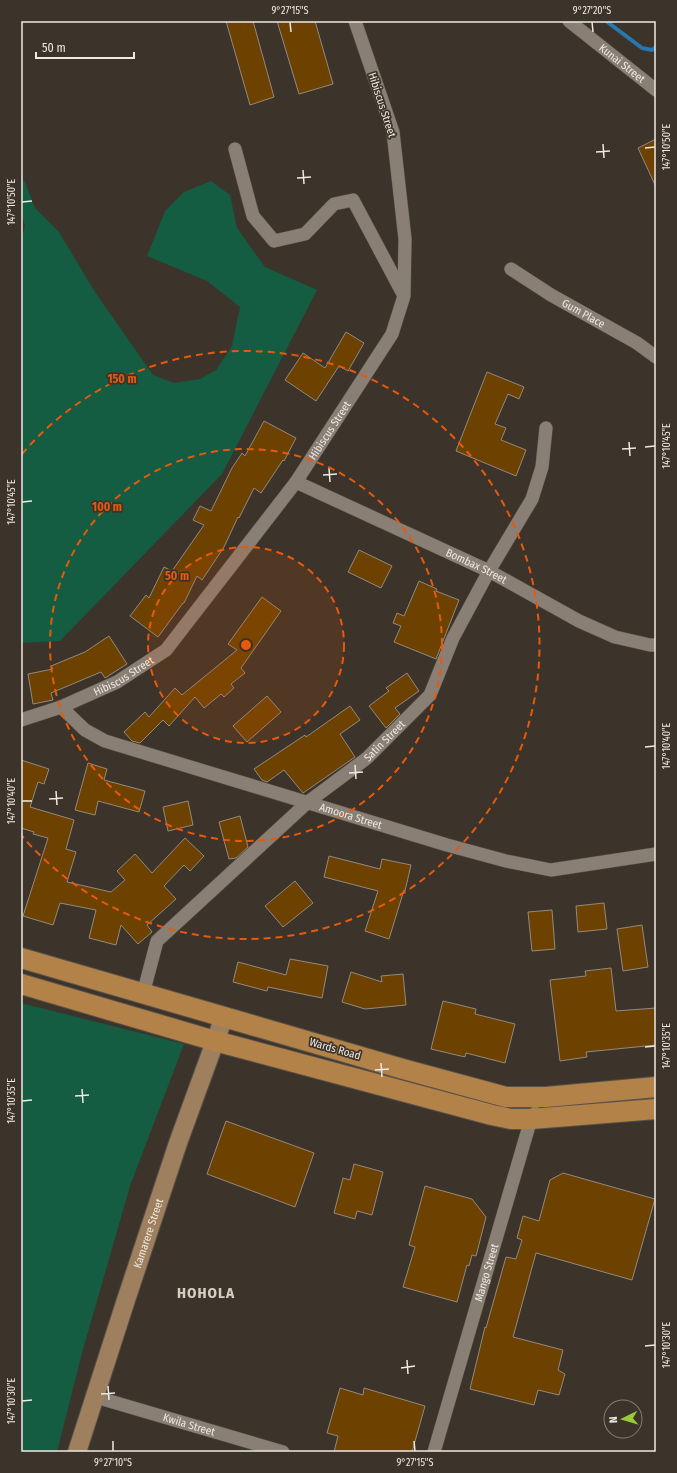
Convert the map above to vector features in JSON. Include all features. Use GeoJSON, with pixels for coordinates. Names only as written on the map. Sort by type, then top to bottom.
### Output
{"type":"FeatureCollection","features":[{"type":"Feature","properties":{"kind":"main road","name":"Wards Road"},"geometry":{"type":"LineString","coordinates":[[21,958],[506,1097],[546,1097],[656,1087]]}},
{"type":"Feature","properties":{"kind":"main road","name":"Wards Road"},"geometry":{"type":"LineString","coordinates":[[21,984],[215,1040],[511,1119],[531,1119],[656,1109]]}},
{"type":"Feature","properties":{"kind":"street","name":"Hibiscus Street"},"geometry":{"type":"LineString","coordinates":[[21,720],[61,707],[117,682],[166,650],[296,482],[392,334],[404,296],[405,239],[393,132],[355,21]]}},
{"type":"Feature","properties":{"kind":"street","name":"Kunai Street"},"geometry":{"type":"LineString","coordinates":[[569,21],[656,90]]}},
{"type":"Feature","properties":{"kind":"street"},"geometry":{"type":"LineString","coordinates":[[235,149],[253,216],[274,241],[305,234],[334,204],[353,200],[404,296]]}},
{"type":"Feature","properties":{"kind":"street","name":"Gum Place"},"geometry":{"type":"LineString","coordinates":[[511,269],[552,295],[636,343],[656,357]]}},
{"type":"Feature","properties":{"kind":"street","name":"Satin Street"},"geometry":{"type":"LineString","coordinates":[[143,994],[157,940],[308,802],[368,758],[430,696],[453,638],[489,571],[532,500],[542,467],[546,428]]}},
{"type":"Feature","properties":{"kind":"street","name":"Bombax Street"},"geometry":{"type":"LineString","coordinates":[[296,482],[489,571],[579,621],[615,637],[656,645]]}},
{"type":"Feature","properties":{"kind":"street","name":"Amoora Street"},"geometry":{"type":"LineString","coordinates":[[61,707],[84,730],[104,741],[506,861],[551,870],[656,854]]}},
{"type":"Feature","properties":{"kind":"street","name":"Kamarere Street"},"geometry":{"type":"LineString","coordinates":[[77,1452],[154,1214],[224,1017]]}},
{"type":"Feature","properties":{"kind":"street","name":"Mango Street"},"geometry":{"type":"LineString","coordinates":[[434,1452],[531,1119],[546,1097]]}},
{"type":"Feature","properties":{"kind":"street","name":"Kwila Street"},"geometry":{"type":"LineString","coordinates":[[96,1397],[283,1452]]}},
{"type":"Feature","properties":{"kind":"green space"},"geometry":{"type":"Polygon","coordinates":[[[24,180],[35,208],[59,232],[95,292],[153,375],[174,383],[200,379],[216,370],[232,346],[240,307],[207,281],[147,256],[165,211],[184,192],[211,181],[230,195],[237,228],[265,267],[317,290],[222,474],[60,641],[21,643],[21,240],[25,226],[21,211],[21,184],[24,180]]]}},
{"type":"Feature","properties":{"kind":"green space"},"geometry":{"type":"Polygon","coordinates":[[[21,1003],[184,1044],[130,1186],[82,1353],[57,1452],[21,1452],[21,1003]]]}},
{"type":"Feature","properties":{"kind":"building"},"geometry":{"type":"Polygon","coordinates":[[[226,21],[253,21],[274,97],[250,105],[226,21]]]}},
{"type":"Feature","properties":{"kind":"building"},"geometry":{"type":"Polygon","coordinates":[[[277,21],[315,21],[333,84],[299,94],[277,21]]]}},
{"type":"Feature","properties":{"kind":"building"},"geometry":{"type":"Polygon","coordinates":[[[656,139],[656,187],[638,148],[656,139]]]}},
{"type":"Feature","properties":{"kind":"building"},"geometry":{"type":"Polygon","coordinates":[[[346,332],[364,343],[348,371],[339,366],[316,401],[285,380],[303,353],[325,368],[346,332]]]}},
{"type":"Feature","properties":{"kind":"building"},"geometry":{"type":"Polygon","coordinates":[[[487,372],[524,387],[519,399],[508,394],[495,424],[506,428],[501,440],[526,450],[516,476],[456,451],[487,372]]]}},
{"type":"Feature","properties":{"kind":"building"},"geometry":{"type":"Polygon","coordinates":[[[264,421],[296,438],[284,461],[283,460],[261,493],[254,488],[224,547],[202,580],[197,576],[184,603],[158,637],[130,616],[146,595],[149,598],[164,567],[172,571],[204,525],[193,520],[200,506],[211,511],[232,468],[242,453],[245,456],[264,421]]]}},
{"type":"Feature","properties":{"kind":"building"},"geometry":{"type":"Polygon","coordinates":[[[359,550],[392,566],[381,588],[348,572],[359,550]]]}},
{"type":"Feature","properties":{"kind":"building"},"geometry":{"type":"Polygon","coordinates":[[[419,581],[437,589],[436,591],[459,600],[436,659],[394,642],[401,626],[393,623],[397,613],[404,616],[419,581]]]}},
{"type":"Feature","properties":{"kind":"building"},"geometry":{"type":"Polygon","coordinates":[[[262,597],[281,611],[241,668],[245,673],[231,684],[234,688],[224,697],[221,694],[204,708],[195,697],[169,726],[163,720],[140,743],[132,741],[124,732],[145,712],[149,717],[175,688],[182,695],[237,650],[228,644],[262,597]]]}},
{"type":"Feature","properties":{"kind":"building"},"geometry":{"type":"Polygon","coordinates":[[[109,636],[127,664],[105,678],[101,672],[51,693],[53,700],[33,704],[28,674],[53,669],[51,666],[85,652],[109,636]]]}},
{"type":"Feature","properties":{"kind":"building"},"geometry":{"type":"Polygon","coordinates":[[[407,673],[419,691],[395,708],[400,714],[386,728],[369,706],[389,691],[386,688],[407,673]]]}},
{"type":"Feature","properties":{"kind":"building"},"geometry":{"type":"Polygon","coordinates":[[[267,696],[281,712],[247,742],[233,726],[267,696]]]}},
{"type":"Feature","properties":{"kind":"building"},"geometry":{"type":"Polygon","coordinates":[[[350,706],[360,720],[340,734],[355,757],[303,793],[284,770],[267,782],[262,780],[254,769],[305,735],[306,737],[350,706]]]}},
{"type":"Feature","properties":{"kind":"building"},"geometry":{"type":"Polygon","coordinates":[[[21,760],[49,769],[44,784],[38,782],[30,807],[74,820],[66,849],[76,852],[67,882],[111,892],[125,880],[117,871],[135,854],[152,873],[185,838],[204,856],[190,871],[184,865],[164,886],[176,899],[147,925],[152,932],[138,944],[121,925],[116,945],[89,938],[96,910],[60,903],[53,925],[23,916],[48,838],[33,834],[34,832],[21,828],[21,760]]]}},
{"type":"Feature","properties":{"kind":"building"},"geometry":{"type":"Polygon","coordinates":[[[88,763],[107,769],[104,780],[145,791],[139,812],[98,801],[95,815],[75,810],[88,763]]]}},
{"type":"Feature","properties":{"kind":"building"},"geometry":{"type":"Polygon","coordinates":[[[188,801],[193,825],[168,831],[163,807],[188,801]]]}},
{"type":"Feature","properties":{"kind":"building"},"geometry":{"type":"Polygon","coordinates":[[[240,816],[248,847],[236,858],[229,859],[219,822],[240,816]]]}},
{"type":"Feature","properties":{"kind":"building"},"geometry":{"type":"Polygon","coordinates":[[[329,856],[380,869],[382,859],[411,865],[405,891],[404,890],[389,939],[365,931],[378,891],[324,877],[329,856]]]}},
{"type":"Feature","properties":{"kind":"building"},"geometry":{"type":"Polygon","coordinates":[[[295,881],[313,903],[283,927],[265,906],[295,881]]]}},
{"type":"Feature","properties":{"kind":"building"},"geometry":{"type":"Polygon","coordinates":[[[604,903],[607,929],[578,932],[576,906],[604,903]]]}},
{"type":"Feature","properties":{"kind":"building"},"geometry":{"type":"Polygon","coordinates":[[[552,910],[555,949],[532,951],[528,912],[552,910]]]}},
{"type":"Feature","properties":{"kind":"building"},"geometry":{"type":"Polygon","coordinates":[[[642,925],[648,967],[623,971],[617,929],[642,925]]]}},
{"type":"Feature","properties":{"kind":"building"},"geometry":{"type":"Polygon","coordinates":[[[290,959],[328,966],[322,998],[268,987],[267,991],[233,982],[238,962],[286,975],[290,959]]]}},
{"type":"Feature","properties":{"kind":"building"},"geometry":{"type":"Polygon","coordinates":[[[611,968],[616,1011],[656,1008],[656,1045],[586,1052],[587,1057],[560,1061],[550,980],[586,976],[585,971],[611,968]]]}},
{"type":"Feature","properties":{"kind":"building"},"geometry":{"type":"Polygon","coordinates":[[[351,972],[382,982],[381,976],[403,974],[406,1005],[365,1009],[342,1002],[351,972]]]}},
{"type":"Feature","properties":{"kind":"building"},"geometry":{"type":"Polygon","coordinates":[[[443,1001],[476,1009],[475,1014],[515,1024],[505,1063],[466,1053],[465,1057],[431,1049],[443,1001]]]}},
{"type":"Feature","properties":{"kind":"building"},"geometry":{"type":"Polygon","coordinates":[[[226,1121],[314,1153],[295,1207],[207,1174],[226,1121]]]}},
{"type":"Feature","properties":{"kind":"building"},"geometry":{"type":"Polygon","coordinates":[[[354,1164],[383,1172],[372,1215],[357,1211],[355,1219],[334,1213],[343,1178],[350,1180],[354,1164]]]}},
{"type":"Feature","properties":{"kind":"building"},"geometry":{"type":"Polygon","coordinates":[[[563,1173],[655,1199],[632,1280],[536,1253],[513,1337],[563,1350],[558,1370],[565,1374],[559,1395],[538,1390],[534,1405],[470,1389],[485,1327],[486,1328],[506,1257],[516,1259],[522,1240],[517,1238],[523,1216],[539,1221],[550,1180],[563,1173]]]}},
{"type":"Feature","properties":{"kind":"building"},"geometry":{"type":"Polygon","coordinates":[[[425,1186],[472,1199],[486,1217],[476,1256],[472,1255],[469,1266],[467,1265],[457,1302],[403,1287],[415,1247],[409,1245],[425,1186]]]}},
{"type":"Feature","properties":{"kind":"building"},"geometry":{"type":"Polygon","coordinates":[[[340,1388],[363,1395],[364,1388],[425,1406],[412,1452],[334,1452],[338,1436],[327,1433],[340,1388]]]}},
{"type":"Feature","properties":{"kind":"waterway"},"geometry":{"type":"LineString","coordinates":[[606,21],[642,48],[652,50],[656,47]]}},
{"type":"Feature","properties":{"kind":"district","name":"HOHOLA"},"geometry":{"type":"Point","coordinates":[206,1293]}}]}
